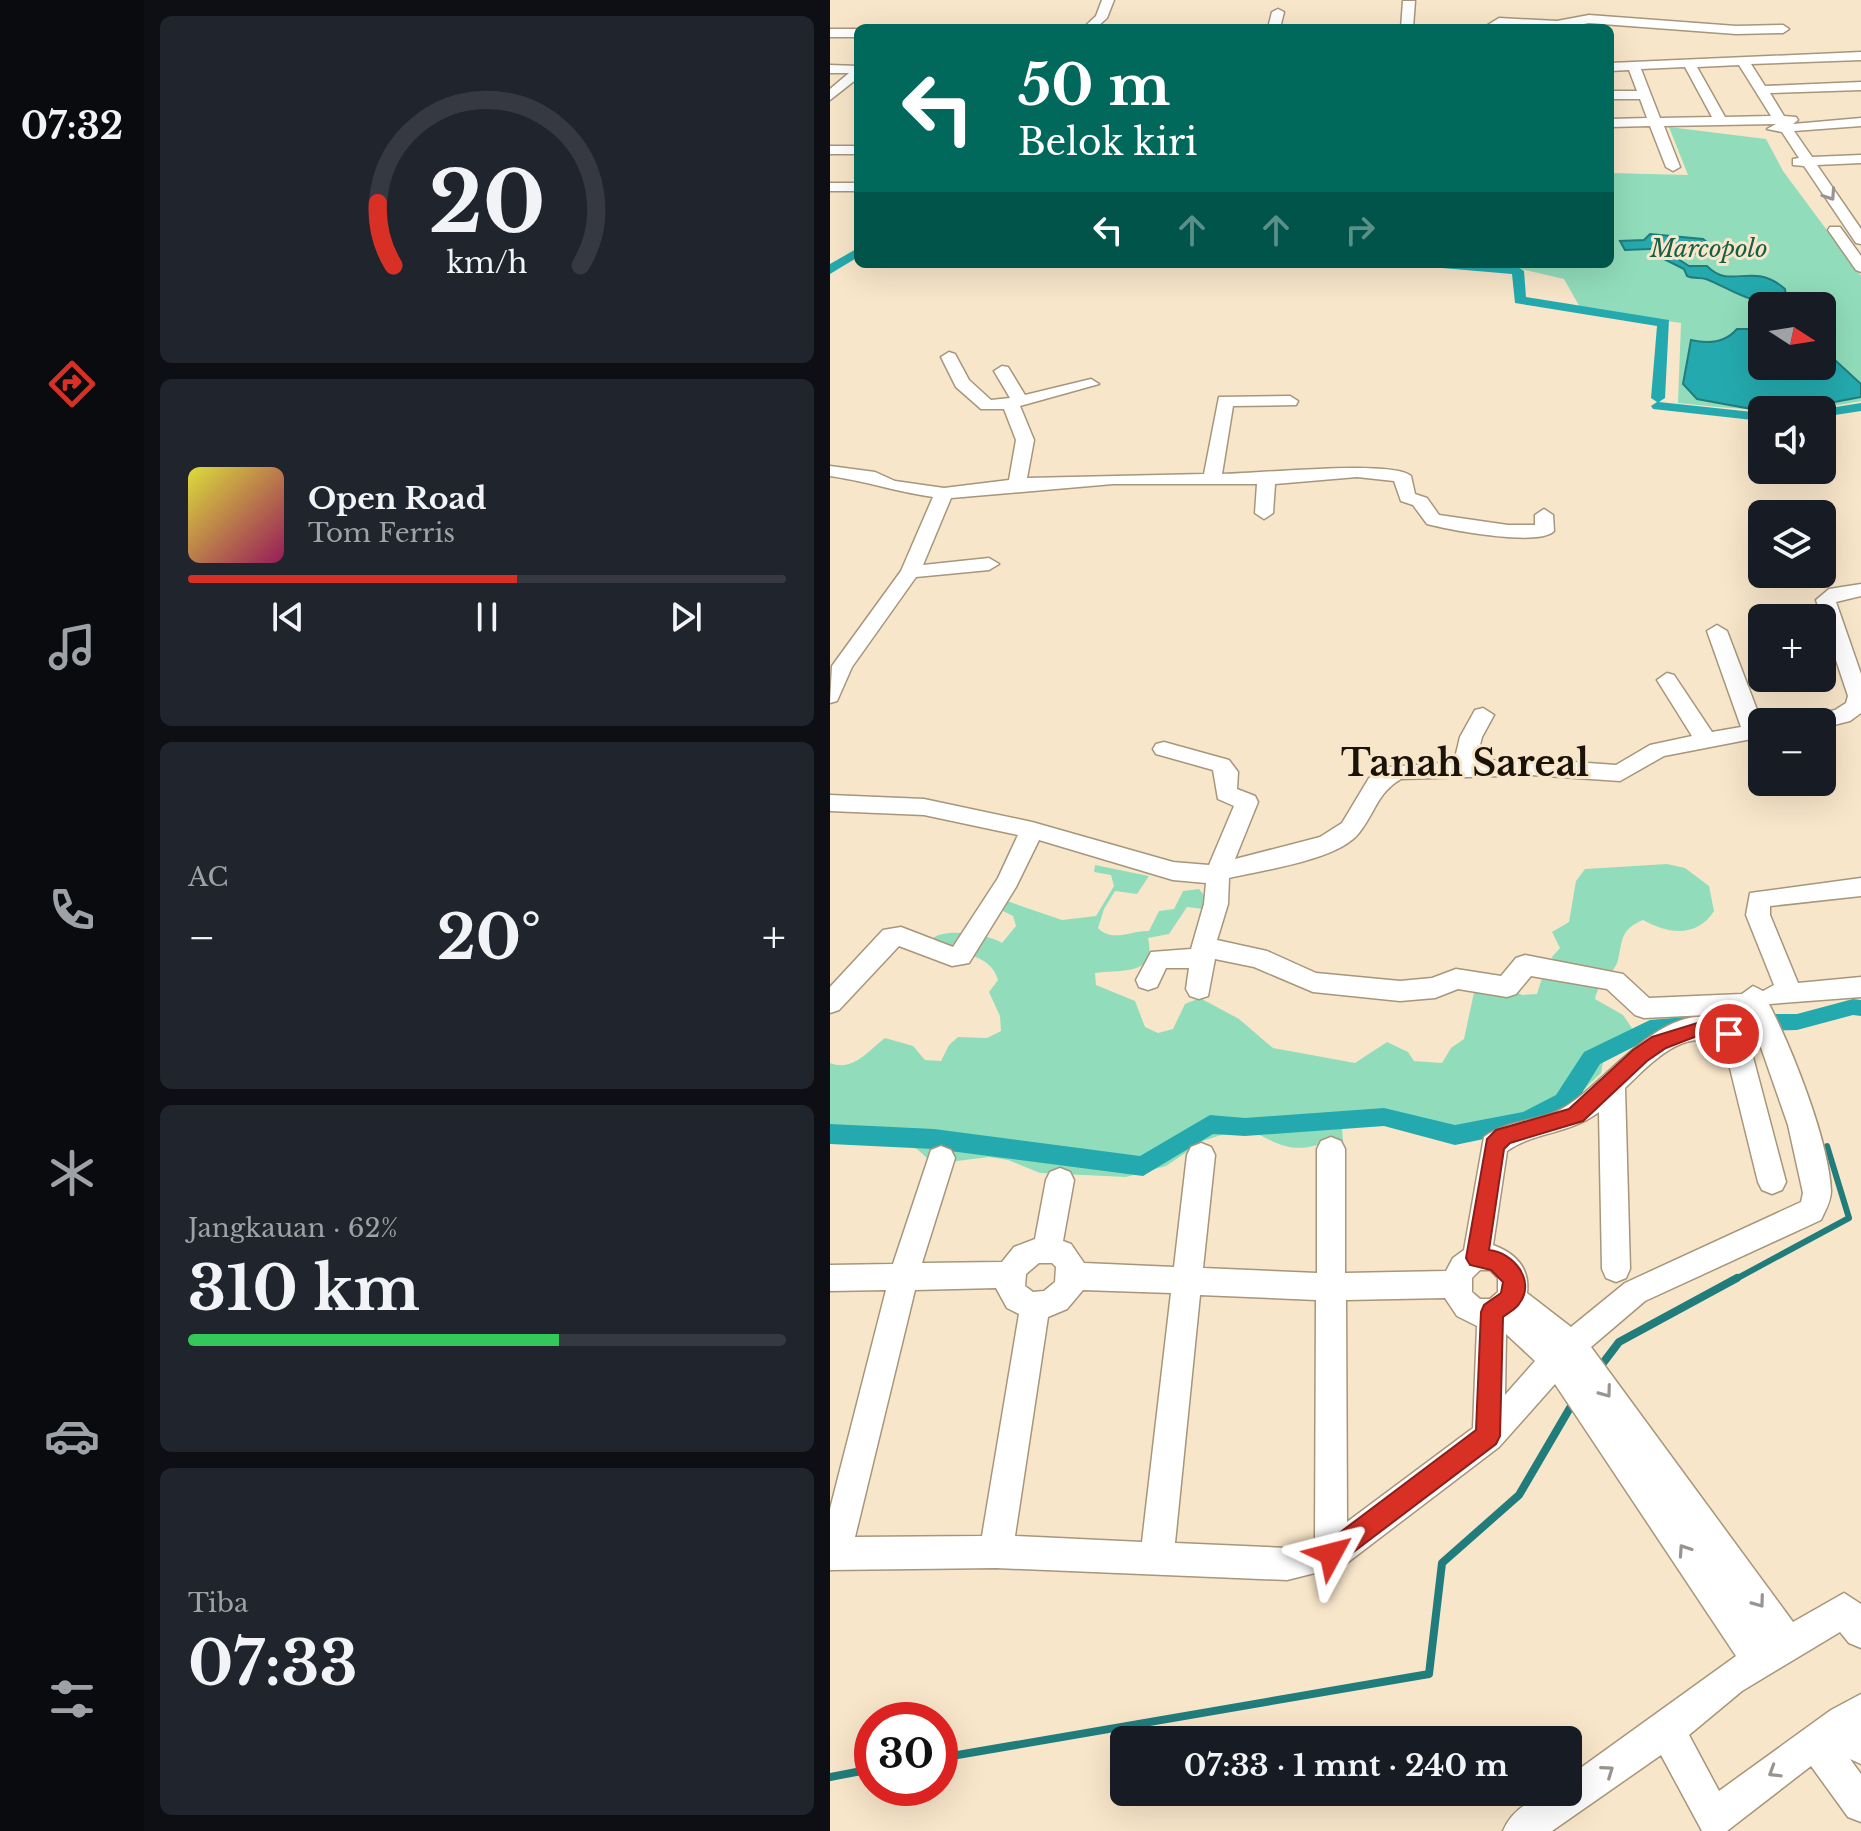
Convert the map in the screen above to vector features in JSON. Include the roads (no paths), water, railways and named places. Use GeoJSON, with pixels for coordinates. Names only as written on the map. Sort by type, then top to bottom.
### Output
{"type":"FeatureCollection","features":[{"type":"Feature","properties":{"kind":"street"},"geometry":{"type":"LineString","coordinates":[[1094,24],[1101,18],[1108,0]]}},
{"type":"Feature","properties":{"kind":"street"},"geometry":{"type":"LineString","coordinates":[[1407,24],[1409,1]]}},
{"type":"Feature","properties":{"kind":"street"},"geometry":{"type":"LineString","coordinates":[[1494,24],[1504,5]]}},
{"type":"Feature","properties":{"kind":"street"},"geometry":{"type":"LineString","coordinates":[[1275,24],[1278,12]]}},
{"type":"Feature","properties":{"kind":"street"},"geometry":{"type":"LineString","coordinates":[[1559,24],[1565,20],[1589,19],[1736,30],[1783,29]]}},
{"type":"Feature","properties":{"kind":"street"},"geometry":{"type":"LineString","coordinates":[[830,33],[854,33]]}},
{"type":"Feature","properties":{"kind":"street"},"geometry":{"type":"LineString","coordinates":[[1614,67],[1745,64],[1861,56]]}},
{"type":"Feature","properties":{"kind":"street"},"geometry":{"type":"LineString","coordinates":[[1805,61],[1827,87]]}},
{"type":"Feature","properties":{"kind":"street"},"geometry":{"type":"LineString","coordinates":[[1745,64],[1760,90],[1791,163],[1859,261]]}},
{"type":"Feature","properties":{"kind":"street"},"geometry":{"type":"LineString","coordinates":[[1690,65],[1715,122]]}},
{"type":"Feature","properties":{"kind":"street"},"geometry":{"type":"LineString","coordinates":[[1634,67],[1673,167]]}},
{"type":"Feature","properties":{"kind":"street"},"geometry":{"type":"LineString","coordinates":[[830,69],[854,75]]}},
{"type":"Feature","properties":{"kind":"street"},"geometry":{"type":"LineString","coordinates":[[830,81],[854,76]]}},
{"type":"Feature","properties":{"kind":"street"},"geometry":{"type":"LineString","coordinates":[[830,96],[854,78]]}},
{"type":"Feature","properties":{"kind":"street"},"geometry":{"type":"LineString","coordinates":[[1760,90],[1861,86]]}},
{"type":"Feature","properties":{"kind":"street"},"geometry":{"type":"LineString","coordinates":[[1614,95],[1644,95]]}},
{"type":"Feature","properties":{"kind":"street"},"geometry":{"type":"LineString","coordinates":[[1614,123],[1774,125],[1861,120]]}},
{"type":"Feature","properties":{"kind":"street"},"geometry":{"type":"LineString","coordinates":[[1774,125],[1809,162],[1861,240]]}},
{"type":"Feature","properties":{"kind":"street"},"geometry":{"type":"LineString","coordinates":[[830,150],[854,150]]}},
{"type":"Feature","properties":{"kind":"street"},"geometry":{"type":"LineString","coordinates":[[1791,163],[1861,159]]}},
{"type":"Feature","properties":{"kind":"street"},"geometry":{"type":"LineString","coordinates":[[830,187],[854,187]]}},
{"type":"Feature","properties":{"kind":"street"},"geometry":{"type":"LineString","coordinates":[[949,357],[962,383],[987,405],[1015,402],[1091,384]]}},
{"type":"Feature","properties":{"kind":"street"},"geometry":{"type":"LineString","coordinates":[[1002,371],[1015,402],[1025,440],[1017,484]]}},
{"type":"Feature","properties":{"kind":"street"},"geometry":{"type":"LineString","coordinates":[[1212,479],[1225,401],[1290,401]]}},
{"type":"Feature","properties":{"kind":"street"},"geometry":{"type":"LineString","coordinates":[[830,471],[875,477],[890,486],[944,493],[1017,484],[1266,479],[1357,472],[1402,476],[1406,495],[1421,502],[1430,518],[1498,530],[1545,531],[1544,515]]}},
{"type":"Feature","properties":{"kind":"street"},"geometry":{"type":"LineString","coordinates":[[1264,513],[1266,479]]}},
{"type":"Feature","properties":{"kind":"street"},"geometry":{"type":"LineString","coordinates":[[830,696],[842,666],[910,572],[944,493]]}},
{"type":"Feature","properties":{"kind":"street"},"geometry":{"type":"LineString","coordinates":[[910,572],[989,564]]}},
{"type":"Feature","properties":{"kind":"street"},"geometry":{"type":"LineString","coordinates":[[1836,717],[1856,706],[1858,696],[1826,600],[1836,593],[1861,590]]}},
{"type":"Feature","properties":{"kind":"street"},"geometry":{"type":"LineString","coordinates":[[1717,631],[1748,708]]}},
{"type":"Feature","properties":{"kind":"street"},"geometry":{"type":"LineString","coordinates":[[1667,680],[1706,740]]}},
{"type":"Feature","properties":{"kind":"street"},"geometry":{"type":"LineString","coordinates":[[1463,770],[1471,737],[1483,715]]}},
{"type":"Feature","properties":{"kind":"street"},"geometry":{"type":"LineString","coordinates":[[830,803],[924,807],[1032,830],[1173,871],[1203,875],[1285,857],[1328,843],[1350,829],[1385,776],[1397,772],[1532,767],[1620,773],[1658,750],[1748,732]]}},
{"type":"Feature","properties":{"kind":"street"},"geometry":{"type":"LineString","coordinates":[[1164,749],[1221,765],[1227,772],[1226,793],[1247,800],[1248,806],[1218,872],[1216,904],[1203,952],[1199,989]]}},
{"type":"Feature","properties":{"kind":"street"},"geometry":{"type":"LineString","coordinates":[[830,1003],[892,937],[901,936],[952,957],[960,956],[1008,881],[1032,830]]}},
{"type":"Feature","properties":{"kind":"street"},"geometry":{"type":"LineString","coordinates":[[1790,994],[1758,915],[1758,899],[1861,887]]}},
{"type":"Feature","properties":{"kind":"street"},"geometry":{"type":"LineString","coordinates":[[1148,980],[1152,968],[1160,959],[1203,952],[1258,958],[1313,982],[1400,991],[1435,988],[1456,979],[1507,987],[1525,965],[1614,981],[1644,1008],[1756,1001],[1790,994],[1861,987]]}},
{"type":"Feature","properties":{"kind":"street"},"geometry":{"type":"LineString","coordinates":[[1715,999],[1756,1001]]}},
{"type":"Feature","properties":{"kind":"street"},"geometry":{"type":"LineString","coordinates":[[941,1158],[904,1276],[833,1554],[996,1552],[1287,1564],[1331,1554],[1488,1436],[1565,1354],[1609,1311],[1635,1292],[1811,1211],[1818,1196],[1814,1171],[1756,1001]]}},
{"type":"Feature","properties":{"kind":"street"},"geometry":{"type":"LineString","coordinates":[[1477,1258],[1494,1145],[1504,1137],[1576,1115],[1612,1080],[1659,1043],[1683,1033],[1707,1027],[1729,1034],[1736,1042],[1772,1182]]}},
{"type":"Feature","properties":{"kind":"street"},"geometry":{"type":"LineString","coordinates":[[1612,1080],[1616,1269]]}},
{"type":"Feature","properties":{"kind":"street"},"geometry":{"type":"LineString","coordinates":[[1331,1149],[1334,1287],[1331,1554]]}},
{"type":"Feature","properties":{"kind":"street"},"geometry":{"type":"LineString","coordinates":[[1157,1557],[1201,1155]]}},
{"type":"Feature","properties":{"kind":"street"},"geometry":{"type":"LineString","coordinates":[[1047,1249],[1060,1180]]}},
{"type":"Feature","properties":{"kind":"street"},"geometry":{"type":"LineString","coordinates":[[1047,1249],[1061,1253],[1070,1263],[1072,1276],[1064,1294],[1056,1301],[1035,1306],[1016,1299],[1011,1291],[1010,1275],[1021,1258],[1047,1249]]}},
{"type":"Feature","properties":{"kind":"street"},"geometry":{"type":"LineString","coordinates":[[1488,1436],[1501,1306],[1514,1282],[1505,1266],[1487,1258],[1477,1258],[1461,1267],[1455,1284],[1458,1296],[1467,1306],[1501,1306],[1565,1354],[1774,1652]]}},
{"type":"Feature","properties":{"kind":"street"},"geometry":{"type":"LineString","coordinates":[[830,1278],[1010,1275]]}},
{"type":"Feature","properties":{"kind":"street"},"geometry":{"type":"LineString","coordinates":[[1072,1276],[1334,1287],[1455,1284]]}},
{"type":"Feature","properties":{"kind":"street"},"geometry":{"type":"LineString","coordinates":[[996,1552],[1035,1306]]}},
{"type":"Feature","properties":{"kind":"street"},"geometry":{"type":"LineString","coordinates":[[1521,1831],[1774,1652],[1855,1613]]}},
{"type":"Feature","properties":{"kind":"street"},"geometry":{"type":"LineString","coordinates":[[1667,1730],[1705,1824],[1755,1784],[1845,1731],[1861,1804]]}},
{"type":"Feature","properties":{"kind":"water"},"geometry":{"type":"Polygon","coordinates":[[[1650,234],[1703,239],[1713,247],[1697,254],[1675,248],[1625,250],[1620,241],[1644,240],[1650,234]]]}},
{"type":"Feature","properties":{"kind":"water"},"geometry":{"type":"Polygon","coordinates":[[[1664,259],[1678,259],[1689,266],[1707,266],[1725,276],[1762,277],[1773,281],[1786,292],[1748,292],[1748,299],[1706,279],[1687,276],[1684,269],[1664,259]]]}},
{"type":"Feature","properties":{"kind":"water"},"geometry":{"type":"Polygon","coordinates":[[[1737,329],[1748,329],[1748,380],[1836,380],[1836,361],[1861,384],[1861,397],[1836,402],[1836,396],[1748,396],[1748,408],[1697,399],[1683,384],[1691,340],[1716,341],[1737,329]]]}},
{"type":"Feature","properties":{"kind":"waterway"},"geometry":{"type":"LineString","coordinates":[[830,270],[854,255]]}},
{"type":"Feature","properties":{"kind":"waterway"},"geometry":{"type":"LineString","coordinates":[[1485,268],[1518,271],[1520,300],[1664,323],[1658,398]]}},
{"type":"Feature","properties":{"kind":"waterway"},"geometry":{"type":"LineString","coordinates":[[1658,406],[1748,416]]}},
{"type":"Feature","properties":{"kind":"waterway"},"geometry":{"type":"LineString","coordinates":[[1836,411],[1861,407]]}},
{"type":"Feature","properties":{"kind":"waterway"},"geometry":{"type":"LineString","coordinates":[[830,1134],[934,1139],[1143,1166],[1210,1124],[1245,1127],[1384,1117],[1455,1135],[1527,1121],[1564,1102],[1592,1058],[1650,1029],[1720,1023],[1797,1022],[1853,1007],[1861,1008]]}},
{"type":"Feature","properties":{"kind":"waterway"},"geometry":{"type":"LineString","coordinates":[[1734,1280],[1849,1218],[1827,1146]]}},
{"type":"Feature","properties":{"kind":"waterway"},"geometry":{"type":"LineString","coordinates":[[1600,1367],[1619,1342],[1737,1278]]}},
{"type":"Feature","properties":{"kind":"waterway"},"geometry":{"type":"LineString","coordinates":[[958,1755],[1429,1674],[1442,1563],[1519,1495],[1574,1401]]}},
{"type":"Feature","properties":{"kind":"waterway"},"geometry":{"type":"LineString","coordinates":[[830,1777],[854,1772]]}},
{"type":"Feature","properties":{"kind":"district","name":"Tanah Sareal"},"geometry":{"type":"Point","coordinates":[1465,763]}},
{"type":"Feature","properties":{"kind":"park label","name":"Marcopolo"},"geometry":{"type":"Point","coordinates":[1709,249]}}]}
